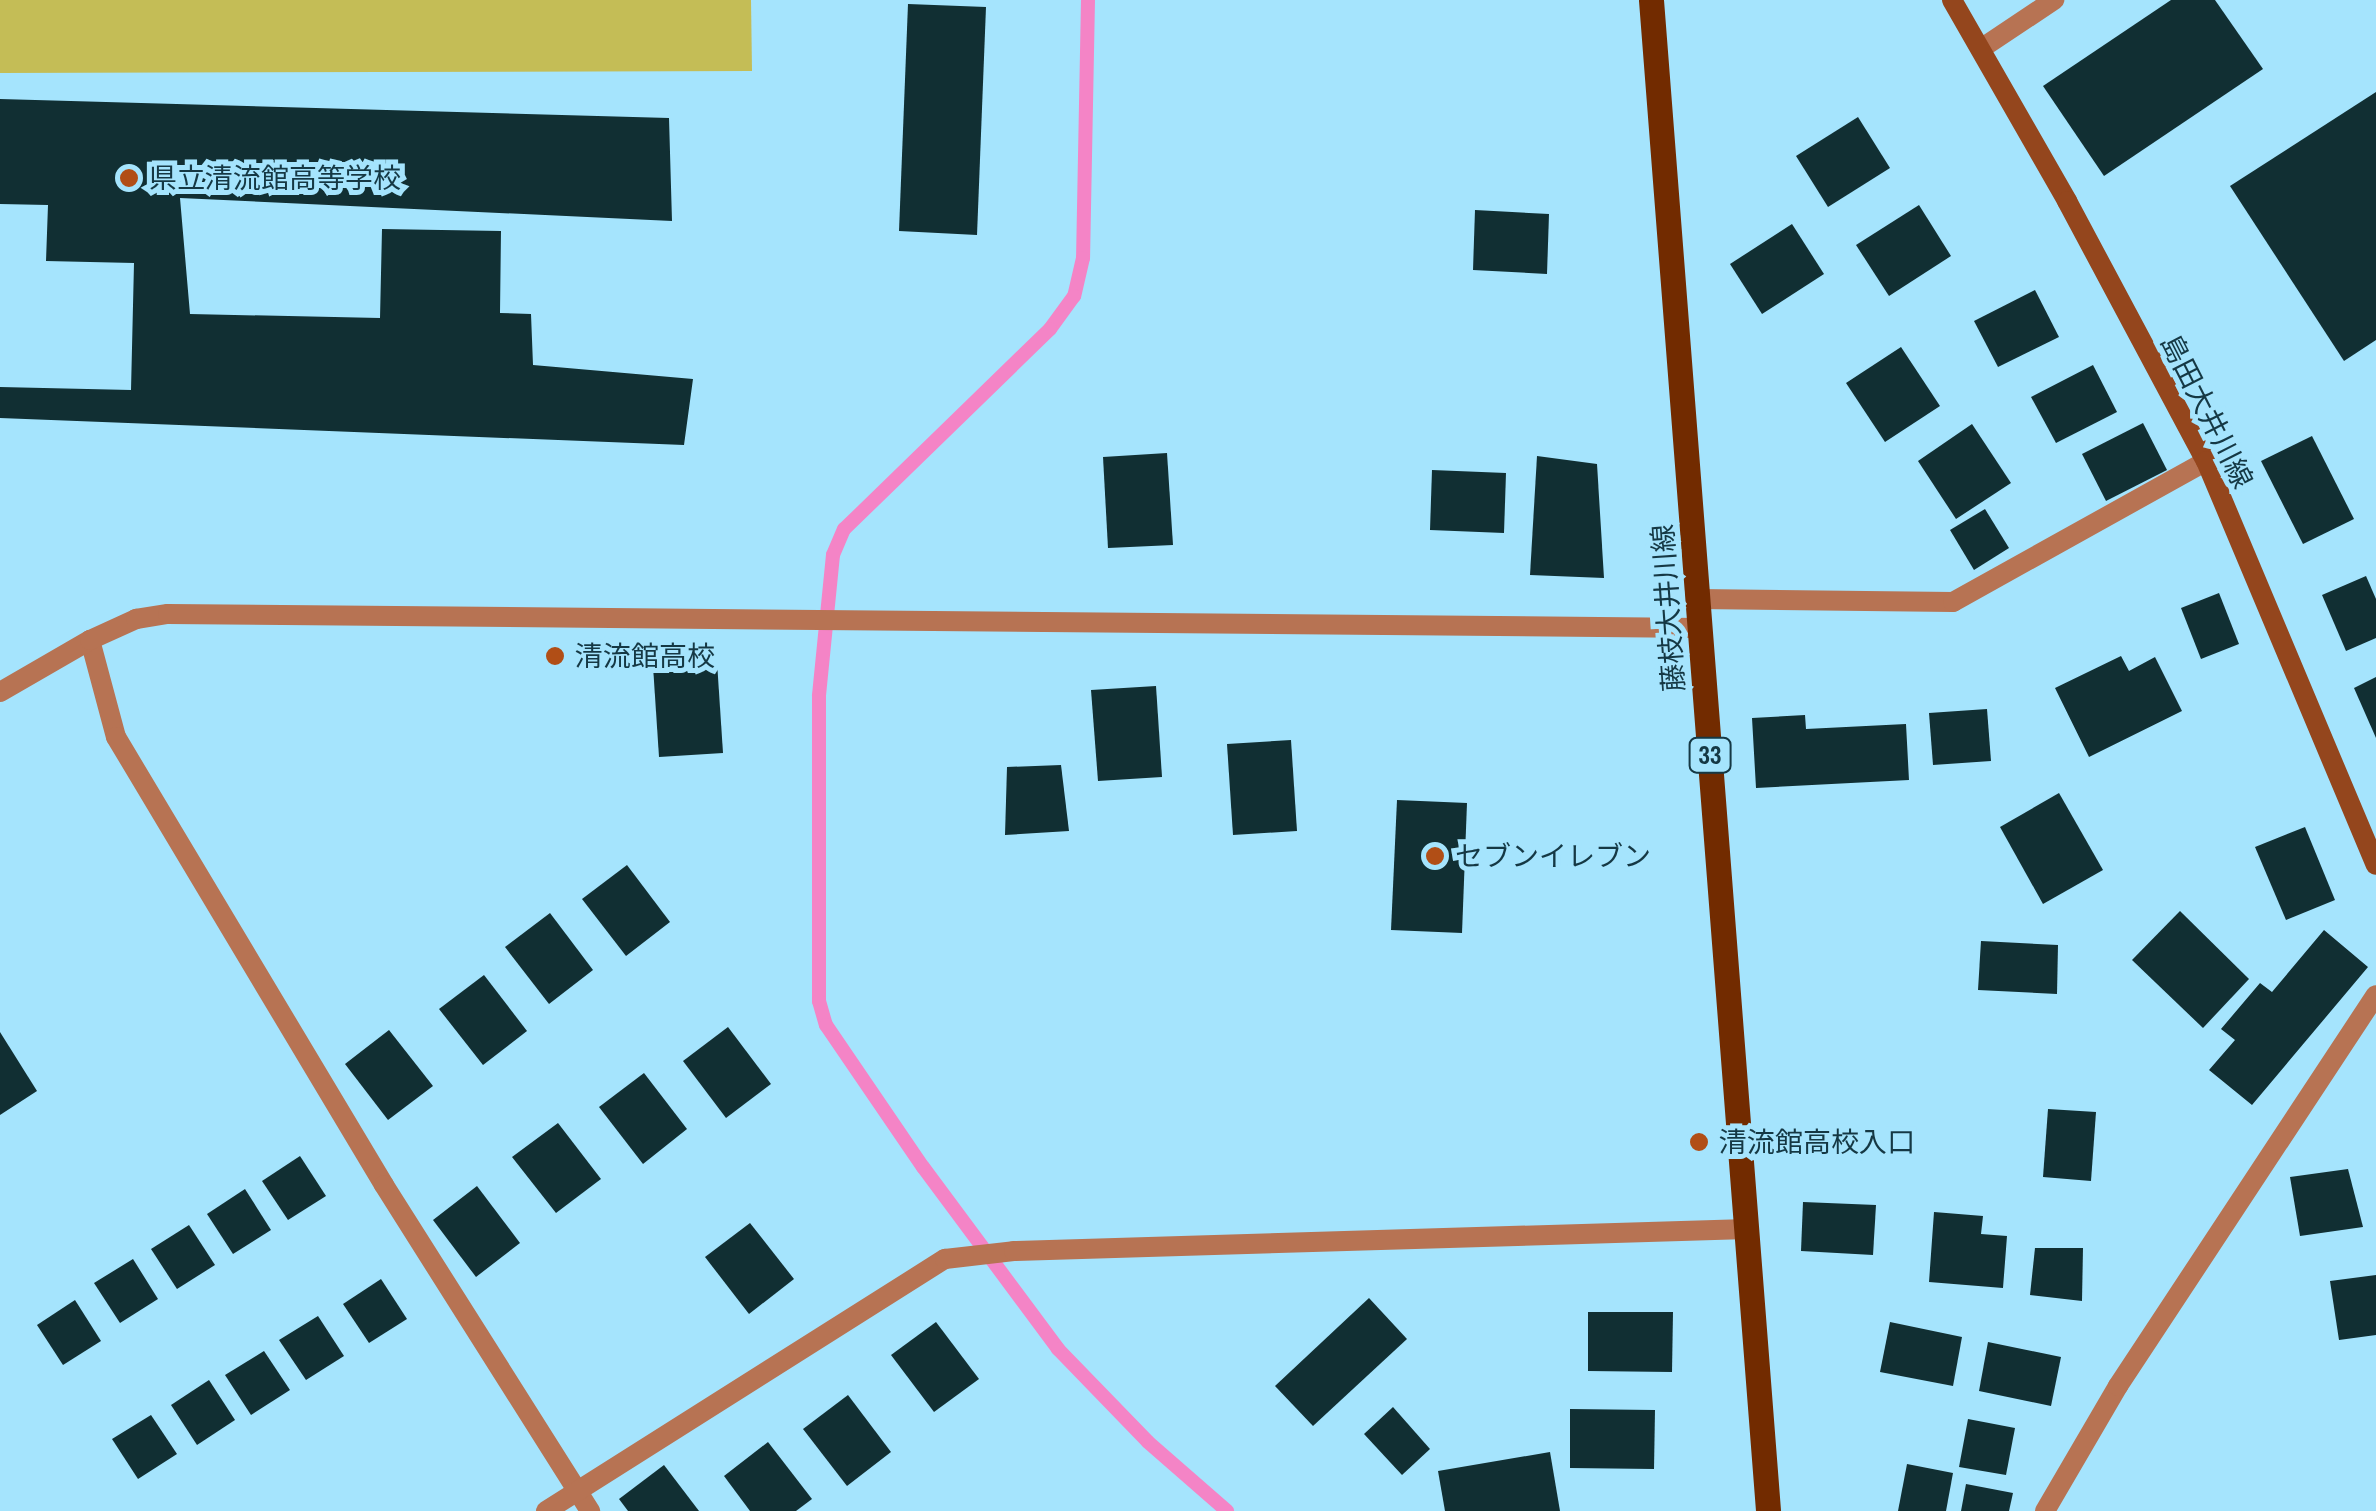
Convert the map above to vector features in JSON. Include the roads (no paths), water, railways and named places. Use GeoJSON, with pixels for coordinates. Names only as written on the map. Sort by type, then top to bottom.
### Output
{"type":"FeatureCollection","features":[{"type":"Feature","properties":{"kind":"main road","name":"藤枝大井川線"},"geometry":{"type":"LineString","coordinates":[[1651,0],[1768,1511]]}},
{"type":"Feature","properties":{"kind":"main road","name":"島田大井川線"},"geometry":{"type":"LineString","coordinates":[[1952,0],[1982,48],[2206,462],[2376,865]]}},
{"type":"Feature","properties":{"kind":"street"},"geometry":{"type":"LineString","coordinates":[[1982,48],[2054,0]]}},
{"type":"Feature","properties":{"kind":"street"},"geometry":{"type":"LineString","coordinates":[[1698,599],[1953,602],[2206,462]]}},
{"type":"Feature","properties":{"kind":"street"},"geometry":{"type":"LineString","coordinates":[[0,692],[86,642],[136,619],[168,614],[1700,628]]}},
{"type":"Feature","properties":{"kind":"street"},"geometry":{"type":"LineString","coordinates":[[86,642],[116,737],[384,1185],[590,1511]]}},
{"type":"Feature","properties":{"kind":"street"},"geometry":{"type":"LineString","coordinates":[[2045,1511],[2118,1386],[2376,995]]}},
{"type":"Feature","properties":{"kind":"street"},"geometry":{"type":"LineString","coordinates":[[546,1511],[946,1259],[1014,1252],[1748,1229]]}},
{"type":"Feature","properties":{"kind":"waterway"},"geometry":{"type":"LineString","coordinates":[[1088,0],[1083,258],[1074,296],[1050,329],[844,529],[833,555],[819,696],[819,1001],[826,1025],[923,1167],[1058,1349],[1148,1442],[1227,1511]]}},
{"type":"Feature","properties":{"kind":"place","name":"県立清流館高等学校"},"geometry":{"type":"Point","coordinates":[129,178]}},
{"type":"Feature","properties":{"kind":"place","name":"清流館高校"},"geometry":{"type":"Point","coordinates":[555,656]}},
{"type":"Feature","properties":{"kind":"place","name":"セブンイレブン"},"geometry":{"type":"Point","coordinates":[1435,856]}},
{"type":"Feature","properties":{"kind":"place","name":"清流館高校入口"},"geometry":{"type":"Point","coordinates":[1699,1142]}}]}
